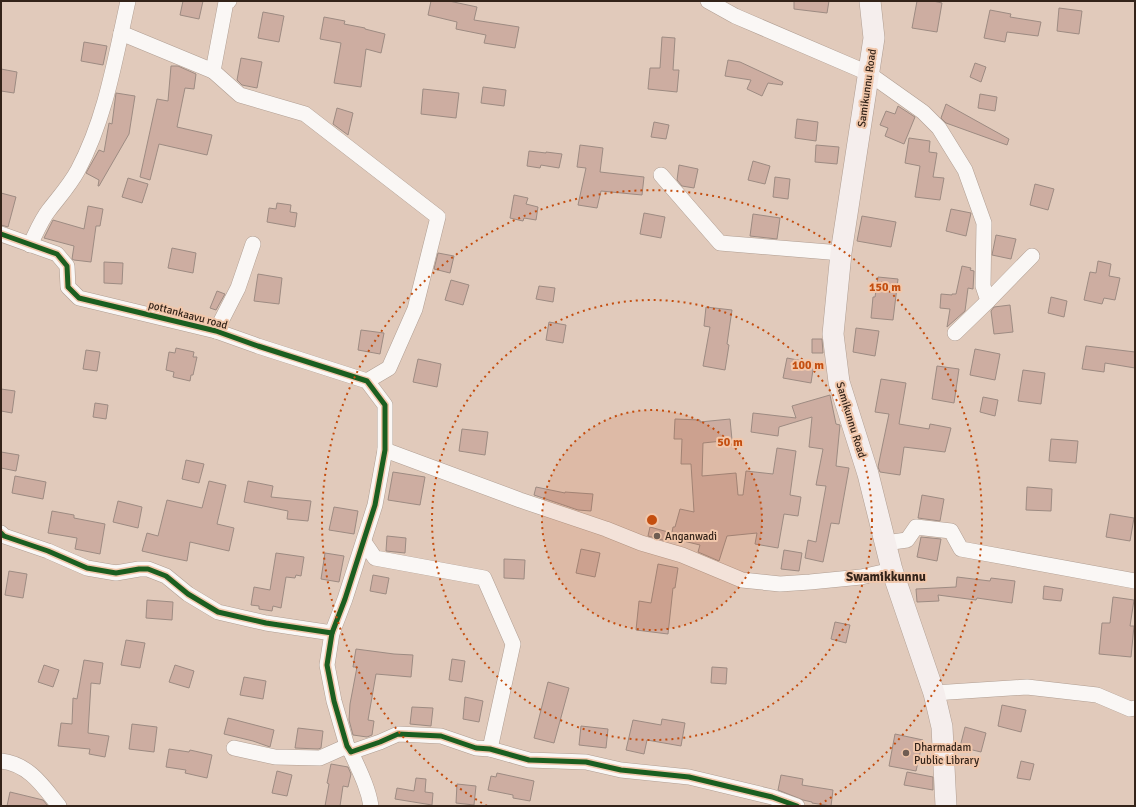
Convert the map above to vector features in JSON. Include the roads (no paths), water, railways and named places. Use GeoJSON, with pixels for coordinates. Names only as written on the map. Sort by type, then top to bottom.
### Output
{"type":"FeatureCollection","features":[{"type":"Feature","properties":{"kind":"main road","name":"Samikunnu Road"},"geometry":{"type":"LineString","coordinates":[[870,1],[874,38],[841,253],[833,334],[839,382],[868,474],[892,570],[934,693],[942,727],[946,806]]}},
{"type":"Feature","properties":{"kind":"street"},"geometry":{"type":"LineString","coordinates":[[30,244],[48,211],[61,196],[77,172],[93,139],[106,99],[128,1]]}},
{"type":"Feature","properties":{"kind":"street"},"geometry":{"type":"LineString","coordinates":[[213,71],[226,2],[229,1]]}},
{"type":"Feature","properties":{"kind":"street"},"geometry":{"type":"LineString","coordinates":[[708,1],[735,16],[868,73],[923,112],[939,128],[965,170],[984,223],[983,286],[988,301]]}},
{"type":"Feature","properties":{"kind":"street"},"geometry":{"type":"LineString","coordinates":[[121,33],[213,71],[240,95],[305,114],[438,217],[416,309],[389,368],[367,381],[385,405],[385,450],[375,505],[345,599],[332,633],[327,665],[334,701],[349,749],[361,773],[369,794],[370,806]]}},
{"type":"Feature","properties":{"kind":"street"},"geometry":{"type":"LineString","coordinates":[[661,175],[720,243],[841,253]]}},
{"type":"Feature","properties":{"kind":"street","name":"pottankaavu road"},"geometry":{"type":"LineString","coordinates":[[1,234],[57,254],[67,266],[68,287],[79,298],[216,332],[367,381]]}},
{"type":"Feature","properties":{"kind":"street"},"geometry":{"type":"LineString","coordinates":[[216,332],[238,288],[253,244]]}},
{"type":"Feature","properties":{"kind":"street"},"geometry":{"type":"LineString","coordinates":[[955,333],[1032,256]]}},
{"type":"Feature","properties":{"kind":"street"},"geometry":{"type":"LineString","coordinates":[[385,450],[520,500],[606,529],[641,543],[682,554],[742,580],[780,584],[860,577],[892,570]]}},
{"type":"Feature","properties":{"kind":"street"},"geometry":{"type":"LineString","coordinates":[[885,543],[907,540],[916,527],[951,531],[961,549],[1135,581]]}},
{"type":"Feature","properties":{"kind":"street"},"geometry":{"type":"LineString","coordinates":[[1,533],[4,536],[48,551],[87,568],[116,573],[148,569],[166,576],[188,594],[218,612],[266,623],[332,633]]}},
{"type":"Feature","properties":{"kind":"street"},"geometry":{"type":"LineString","coordinates":[[364,542],[375,558],[484,578],[513,644],[490,749]]}},
{"type":"Feature","properties":{"kind":"street"},"geometry":{"type":"LineString","coordinates":[[934,693],[1027,687],[1097,695],[1130,709],[1135,708]]}},
{"type":"Feature","properties":{"kind":"street"},"geometry":{"type":"LineString","coordinates":[[234,748],[275,757],[320,758],[349,749],[380,742],[398,734],[441,736],[476,748],[490,749],[529,760],[586,762],[621,770],[689,777],[771,802],[797,806]]}},
{"type":"Feature","properties":{"kind":"street"},"geometry":{"type":"LineString","coordinates":[[1,761],[20,766],[33,774],[59,806]]}},
{"type":"Feature","properties":{"kind":"place","name":"Anganwadi"},"geometry":{"type":"Point","coordinates":[657,536]}},
{"type":"Feature","properties":{"kind":"place","name":"Dharmadam Public Library"},"geometry":{"type":"Point","coordinates":[906,753]}},
{"type":"Feature","properties":{"kind":"district","name":"Swamikkunnu"},"geometry":{"type":"Point","coordinates":[886,577]}}]}
